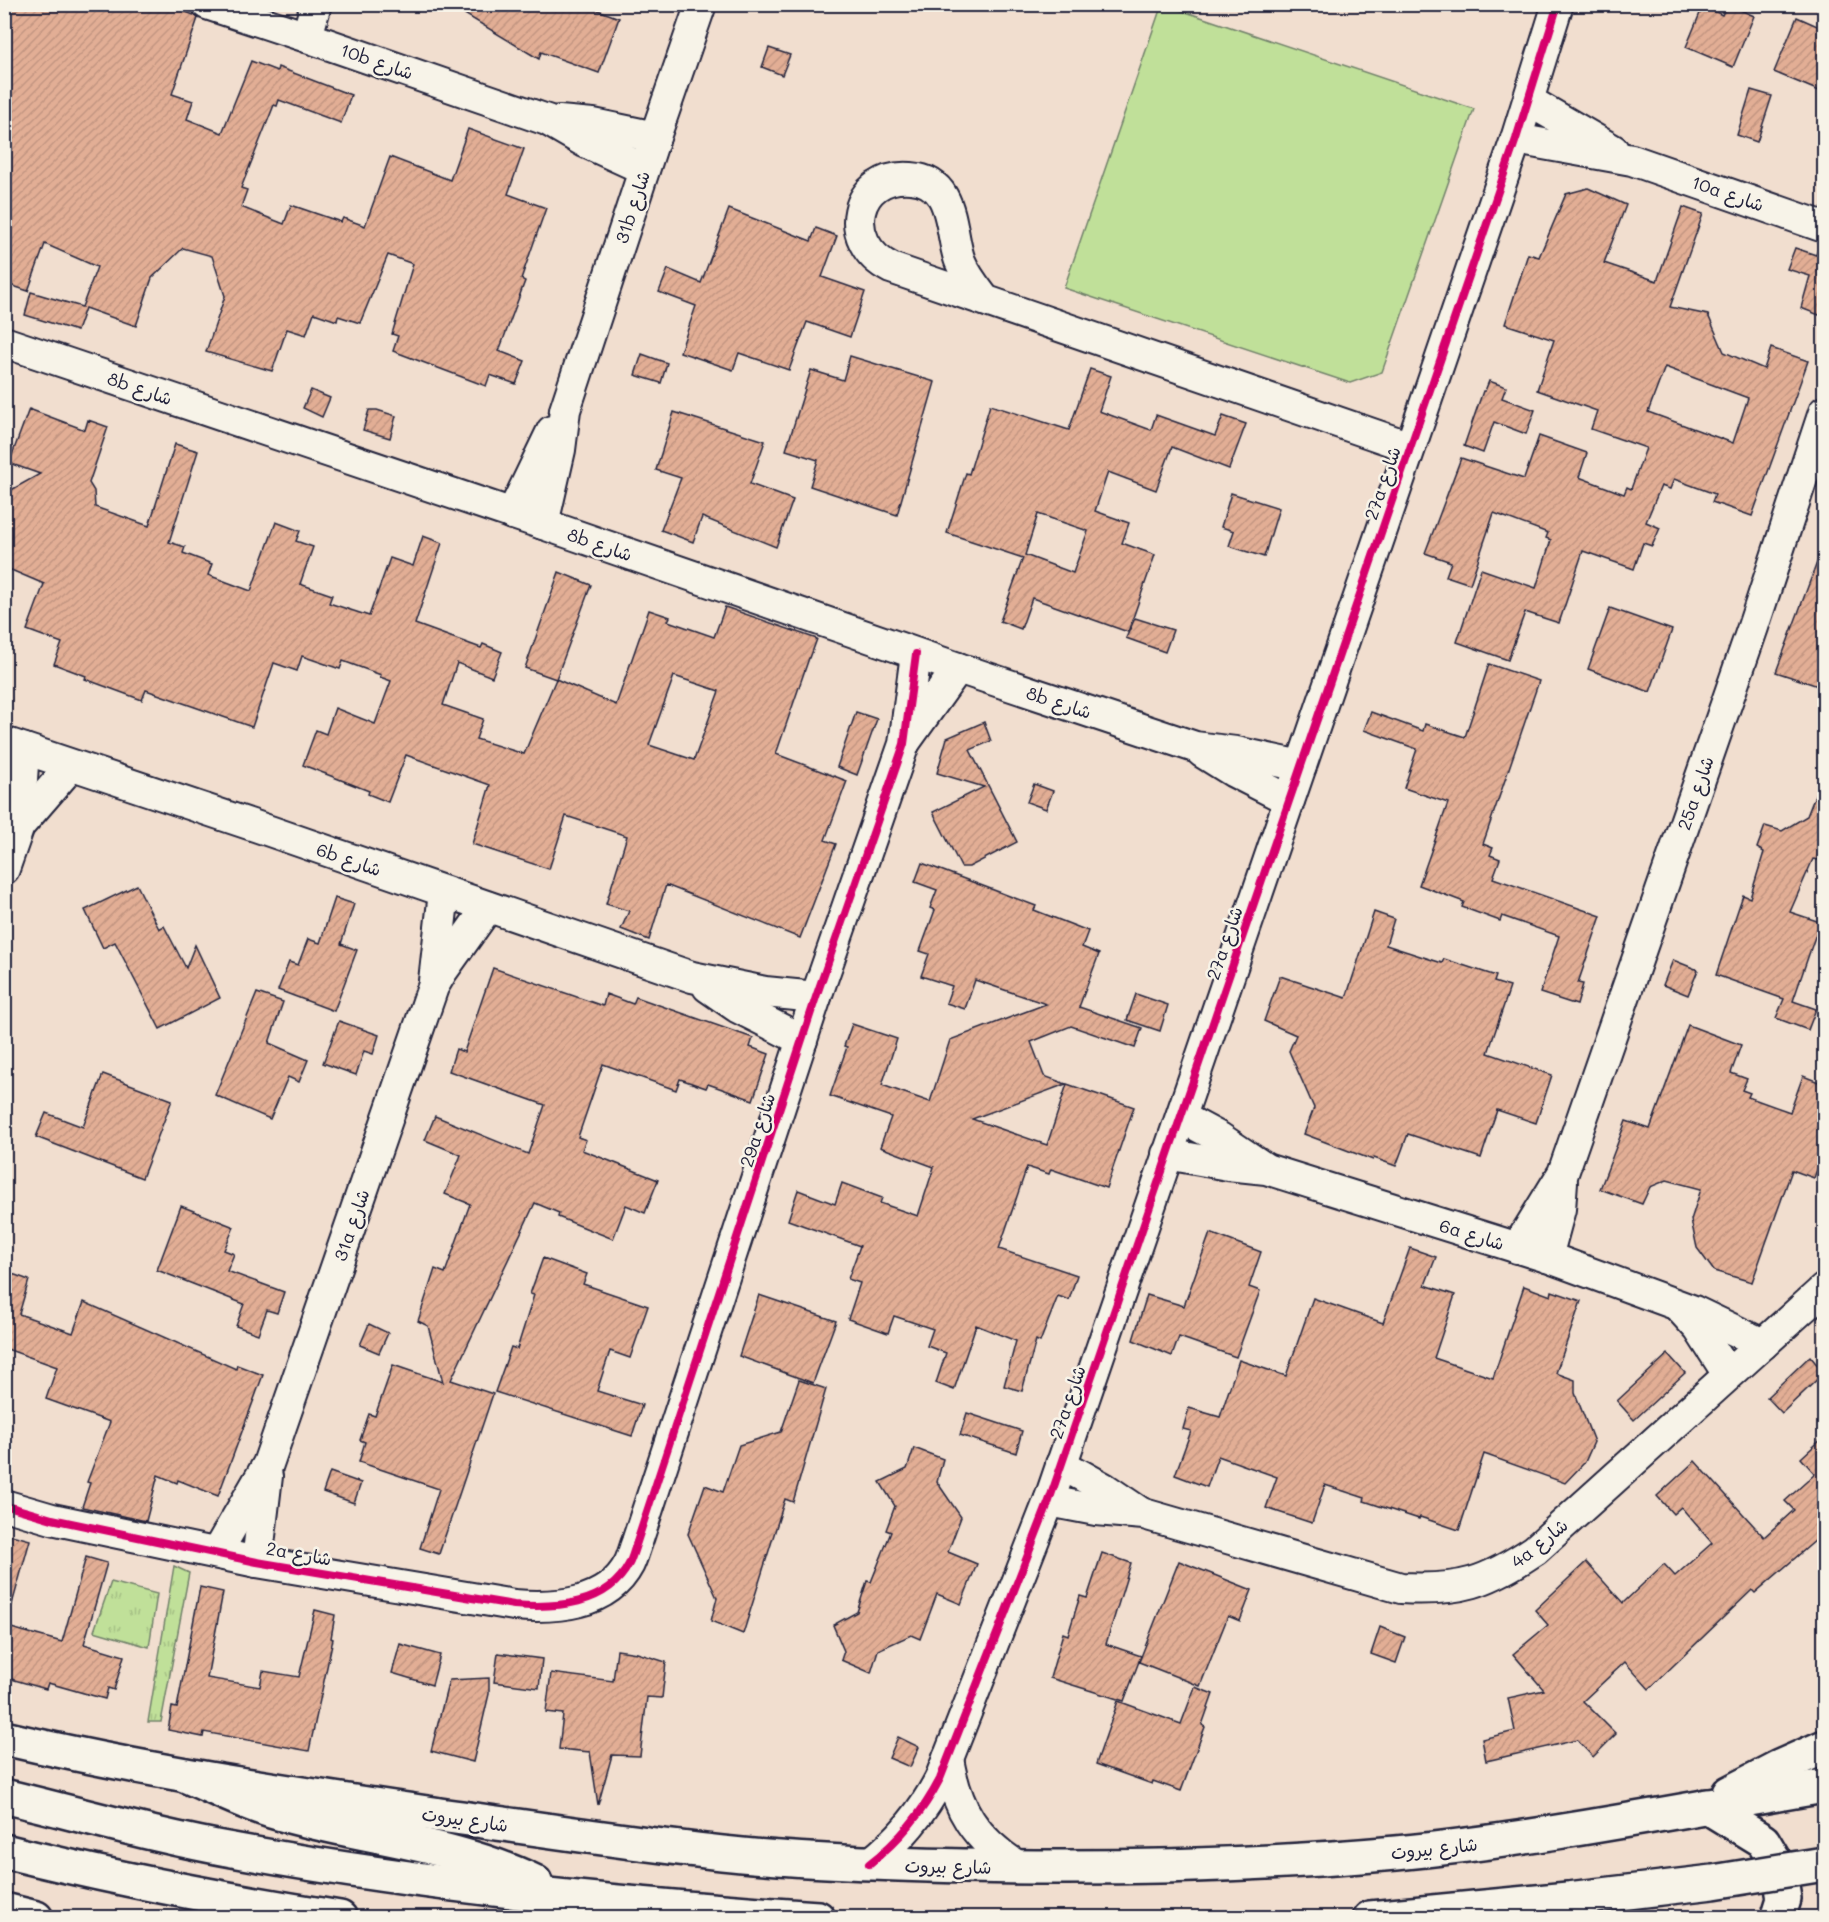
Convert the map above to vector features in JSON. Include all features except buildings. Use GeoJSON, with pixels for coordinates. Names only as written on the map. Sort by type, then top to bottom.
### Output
{"type":"FeatureCollection","features":[{"type":"Feature","properties":{"kind":"main road","name":"شارع بيروت"},"geometry":{"type":"LineString","coordinates":[[4,1738],[187,1776],[356,1803],[628,1842],[745,1855],[869,1864],[1019,1867],[1172,1865],[1395,1853],[1517,1839],[1824,1786]]}},
{"type":"Feature","properties":{"kind":"main road"},"geometry":{"type":"LineString","coordinates":[[1778,1917],[1784,1899],[1779,1868],[1763,1841],[1706,1806],[1758,1777],[1824,1747]]}},
{"type":"Feature","properties":{"kind":"main road"},"geometry":{"type":"LineString","coordinates":[[187,1776],[237,1800],[273,1812],[446,1851],[484,1862],[521,1875],[570,1898]]}},
{"type":"Feature","properties":{"kind":"main road"},"geometry":{"type":"LineString","coordinates":[[4,1796],[236,1851],[416,1879],[570,1898],[818,1917]]}},
{"type":"Feature","properties":{"kind":"main road"},"geometry":{"type":"LineString","coordinates":[[4,1851],[88,1872],[220,1899],[340,1917]]}},
{"type":"Feature","properties":{"kind":"main road"},"geometry":{"type":"LineString","coordinates":[[1370,1917],[1568,1899],[1713,1882],[1824,1864]]}},
{"type":"Feature","properties":{"kind":"main road"},"geometry":{"type":"LineString","coordinates":[[4,1910],[33,1917]]}},
{"type":"Feature","properties":{"kind":"street","name":"10b شارع"},"geometry":{"type":"LineString","coordinates":[[207,4],[278,15],[307,37],[547,120],[585,142],[644,168]]}},
{"type":"Feature","properties":{"kind":"street"},"geometry":{"type":"LineString","coordinates":[[307,37],[316,4]]}},
{"type":"Feature","properties":{"kind":"street","name":"31b شارع"},"geometry":{"type":"LineString","coordinates":[[543,524],[560,450],[565,410],[644,168],[701,4]]}},
{"type":"Feature","properties":{"kind":"street","name":"27a شارع"},"geometry":{"type":"LineString","coordinates":[[869,1864],[895,1843],[918,1818],[935,1789],[1049,1501],[1516,139],[1558,4]]}},
{"type":"Feature","properties":{"kind":"street","name":"10a شارع"},"geometry":{"type":"LineString","coordinates":[[1528,101],[1632,160]]}},
{"type":"Feature","properties":{"kind":"street","name":"10b شارع"},"geometry":{"type":"LineString","coordinates":[[547,120],[593,124],[655,137]]}},
{"type":"Feature","properties":{"kind":"street","name":"10a شارع"},"geometry":{"type":"LineString","coordinates":[[1516,139],[1632,160],[1824,227]]}},
{"type":"Feature","properties":{"kind":"street"},"geometry":{"type":"LineString","coordinates":[[985,300],[964,271],[959,259],[949,209],[940,193],[929,183],[915,178],[901,177],[887,180],[874,188],[865,200],[860,213],[859,228],[862,242],[880,263],[902,273],[1410,447]]}},
{"type":"Feature","properties":{"kind":"street","name":"8b شارع"},"geometry":{"type":"LineString","coordinates":[[4,342],[1195,747],[1236,752],[1301,766]]}},
{"type":"Feature","properties":{"kind":"street","name":"31b شارع"},"geometry":{"type":"LineString","coordinates":[[512,514],[565,410]]}},
{"type":"Feature","properties":{"kind":"street","name":"25a شارع"},"geometry":{"type":"LineString","coordinates":[[1517,1248],[1563,1173],[1753,627],[1824,412]]}},
{"type":"Feature","properties":{"kind":"street","name":"29a شارع"},"geometry":{"type":"LineString","coordinates":[[592,1598],[612,1584],[628,1566],[637,1542],[816,997],[904,744],[916,654]]}},
{"type":"Feature","properties":{"kind":"street","name":"29a شارع"},"geometry":{"type":"LineString","coordinates":[[904,744],[958,668]]}},
{"type":"Feature","properties":{"kind":"street"},"geometry":{"type":"LineString","coordinates":[[14,745],[19,826]]}},
{"type":"Feature","properties":{"kind":"street","name":"6b شارع"},"geometry":{"type":"LineString","coordinates":[[14,745],[71,766],[258,826],[693,977],[765,992],[816,997]]}},
{"type":"Feature","properties":{"kind":"street","name":"8b شارع"},"geometry":{"type":"LineString","coordinates":[[1195,747],[1234,772],[1289,800]]}},
{"type":"Feature","properties":{"kind":"street"},"geometry":{"type":"LineString","coordinates":[[4,868],[19,826],[71,766]]}},
{"type":"Feature","properties":{"kind":"street","name":"31a شارع"},"geometry":{"type":"LineString","coordinates":[[433,987],[444,892]]}},
{"type":"Feature","properties":{"kind":"street","name":"31a شارع"},"geometry":{"type":"LineString","coordinates":[[217,1552],[268,1464],[433,987],[488,907]]}},
{"type":"Feature","properties":{"kind":"street","name":"6b شارع"},"geometry":{"type":"LineString","coordinates":[[693,977],[737,1007],[802,1040]]}},
{"type":"Feature","properties":{"kind":"street","name":"6a شارع"},"geometry":{"type":"LineString","coordinates":[[1181,1117],[1220,1138],[1266,1169]]}},
{"type":"Feature","properties":{"kind":"street","name":"6a شارع"},"geometry":{"type":"LineString","coordinates":[[1167,1154],[1228,1166],[1266,1169],[1547,1257],[1710,1317],[1763,1344]]}},
{"type":"Feature","properties":{"kind":"street","name":"25a شارع"},"geometry":{"type":"LineString","coordinates":[[1547,1257],[1560,1209],[1563,1173]]}},
{"type":"Feature","properties":{"kind":"street","name":"4a شارع"},"geometry":{"type":"LineString","coordinates":[[1049,1501],[1096,1510],[1144,1514],[1401,1588],[1437,1590],[1472,1583],[1505,1570],[1534,1550],[1824,1289]]}},
{"type":"Feature","properties":{"kind":"street","name":"6a شارع"},"geometry":{"type":"LineString","coordinates":[[1677,1305],[1699,1329],[1728,1374]]}},
{"type":"Feature","properties":{"kind":"street","name":"31a شارع"},"geometry":{"type":"LineString","coordinates":[[257,1562],[268,1464]]}},
{"type":"Feature","properties":{"kind":"street","name":"4a شارع"},"geometry":{"type":"LineString","coordinates":[[1061,1464],[1144,1514]]}},
{"type":"Feature","properties":{"kind":"street","name":"2a شارع"},"geometry":{"type":"LineString","coordinates":[[4,1505],[52,1519],[257,1562],[514,1605],[540,1607],[592,1598]]}},
{"type":"Feature","properties":{"kind":"street"},"geometry":{"type":"LineString","coordinates":[[948,1758],[955,1791],[969,1822],[983,1840],[1000,1855],[1019,1867]]}},
{"type":"Feature","properties":{"kind":"green space"},"geometry":{"type":"Polygon","coordinates":[[[1162,4],[1474,109],[1382,372],[1350,383],[1064,288],[1162,4]]]}},
{"type":"Feature","properties":{"kind":"green space"},"geometry":{"type":"Polygon","coordinates":[[[174,1566],[189,1573],[161,1722],[148,1722],[174,1566]]]}},
{"type":"Feature","properties":{"kind":"green space"},"geometry":{"type":"Polygon","coordinates":[[[111,1582],[157,1594],[149,1647],[94,1631],[111,1582]]]}},
{"type":"Feature","properties":{"kind":"cycle path"},"geometry":{"type":"LineString","coordinates":[[869,1864],[891,1846],[909,1826],[926,1804],[940,1779],[1049,1501],[1516,139],[1558,4]]}},
{"type":"Feature","properties":{"kind":"cycle path"},"geometry":{"type":"LineString","coordinates":[[4,1505],[52,1519],[257,1562],[514,1605],[563,1604],[579,1601],[608,1589],[619,1578],[632,1557],[816,997],[904,744],[916,654]]}}]}
